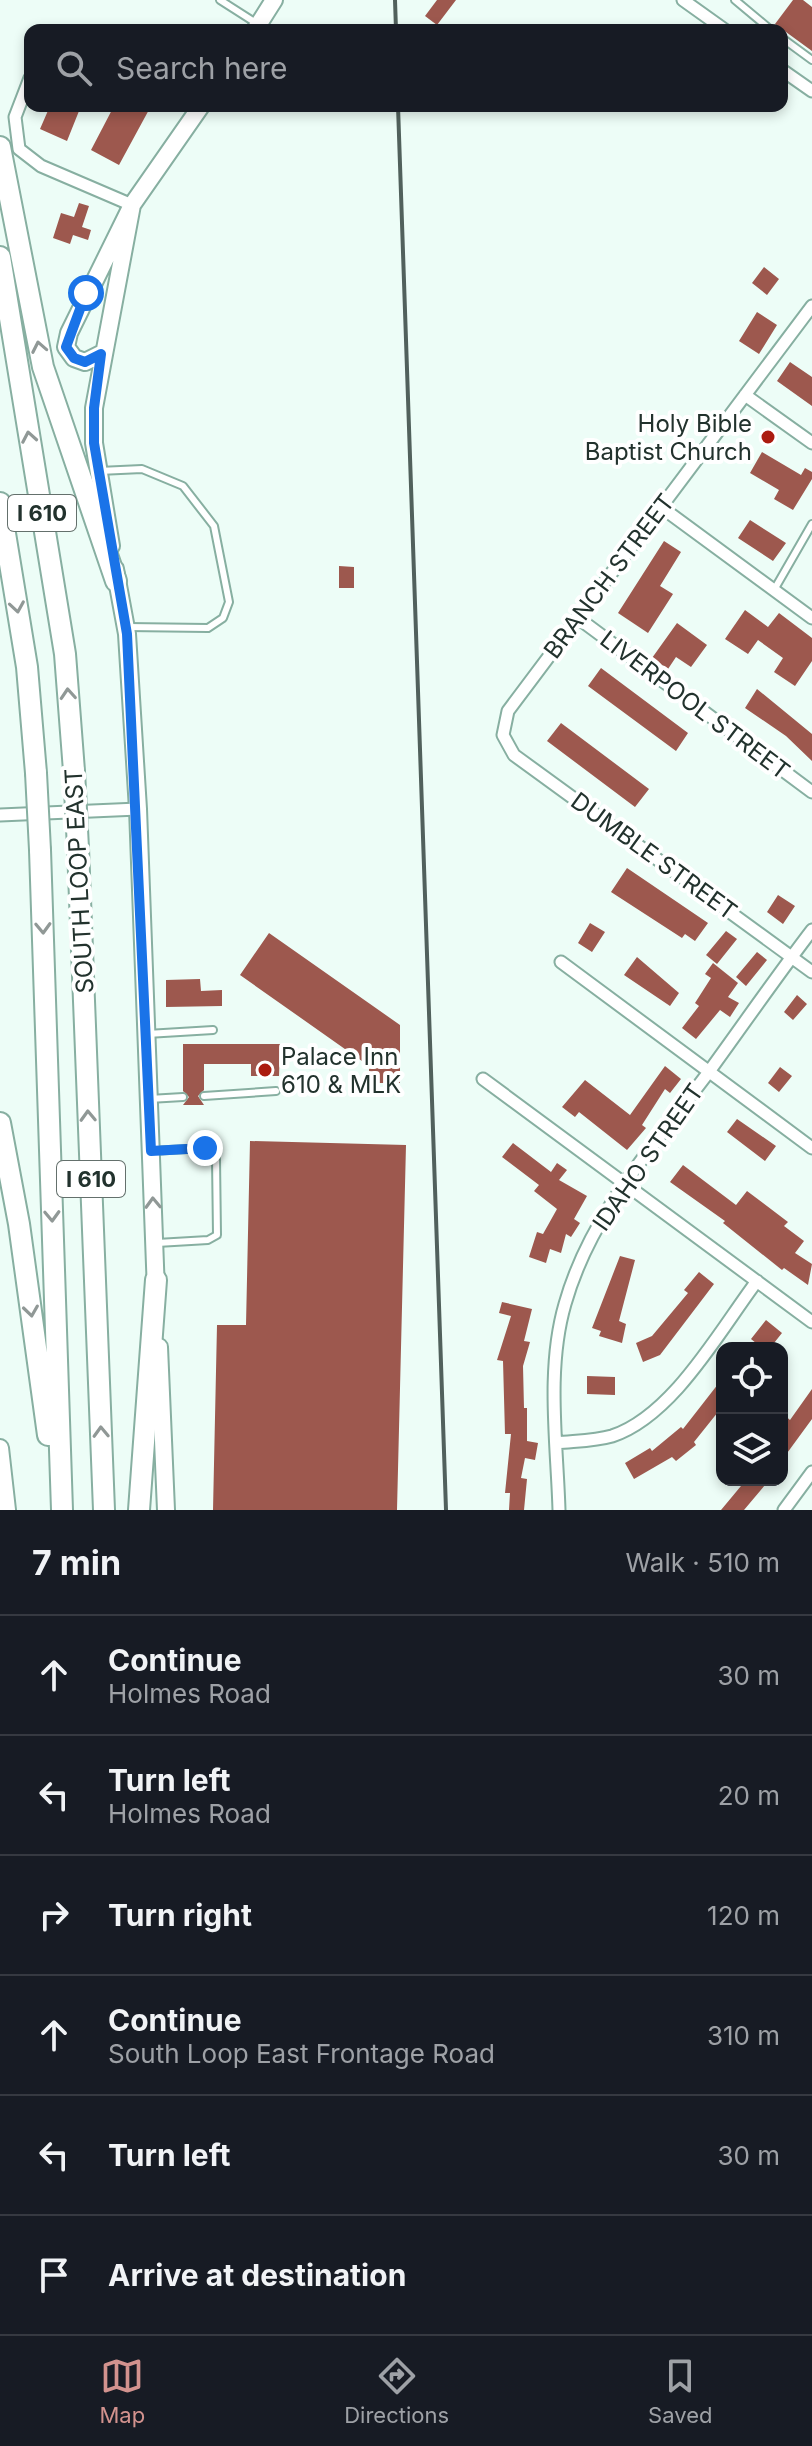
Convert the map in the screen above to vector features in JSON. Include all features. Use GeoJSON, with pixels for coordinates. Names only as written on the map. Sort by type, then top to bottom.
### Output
{"type":"FeatureCollection","features":[{"type":"Feature","properties":{"kind":"highway"},"geometry":{"type":"LineString","coordinates":[[0,147],[43,367],[116,581]]}},
{"type":"Feature","properties":{"kind":"highway","name":"SOUTH LOOP EAST"},"geometry":{"type":"LineString","coordinates":[[0,257],[65,654],[78,848],[104,1510]]}},
{"type":"Feature","properties":{"kind":"highway","name":"SOUTH LOOP EAST"},"geometry":{"type":"LineString","coordinates":[[0,503],[27,667],[36,773],[60,1510]]}},
{"type":"Feature","properties":{"kind":"highway"},"geometry":{"type":"LineString","coordinates":[[0,1123],[19,1224],[60,1510]]}},
{"type":"Feature","properties":{"kind":"highway"},"geometry":{"type":"LineString","coordinates":[[139,1510],[156,1280]]}},
{"type":"Feature","properties":{"kind":"main road"},"geometry":{"type":"LineString","coordinates":[[259,24],[274,0]]}},
{"type":"Feature","properties":{"kind":"main road"},"geometry":{"type":"LineString","coordinates":[[101,354],[85,362],[74,358],[66,347],[69,333],[132,205],[197,112]]}},
{"type":"Feature","properties":{"kind":"main road"},"geometry":{"type":"LineString","coordinates":[[132,205],[101,354],[94,408],[99,471],[126,627],[138,809],[166,1510]]}},
{"type":"Feature","properties":{"kind":"main road"},"geometry":{"type":"LineString","coordinates":[[0,1448],[7,1510]]}},
{"type":"Feature","properties":{"kind":"street"},"geometry":{"type":"LineString","coordinates":[[683,0],[717,24]]}},
{"type":"Feature","properties":{"kind":"street"},"geometry":{"type":"LineString","coordinates":[[788,74],[812,91]]}},
{"type":"Feature","properties":{"kind":"street"},"geometry":{"type":"LineString","coordinates":[[24,94],[15,117],[19,149],[41,166],[132,205]]}},
{"type":"Feature","properties":{"kind":"street","name":"BRANCH STREET"},"geometry":{"type":"LineString","coordinates":[[503,735],[508,711],[812,306]]}},
{"type":"Feature","properties":{"kind":"street"},"geometry":{"type":"LineString","coordinates":[[745,395],[812,443]]}},
{"type":"Feature","properties":{"kind":"street"},"geometry":{"type":"LineString","coordinates":[[661,507],[812,618]]}},
{"type":"Feature","properties":{"kind":"street","name":"LIVERPOOL STREET"},"geometry":{"type":"LineString","coordinates":[[578,618],[812,792]]}},
{"type":"Feature","properties":{"kind":"street","name":"DUMBLE STREET"},"geometry":{"type":"LineString","coordinates":[[503,735],[514,755],[812,972]]}},
{"type":"Feature","properties":{"kind":"street"},"geometry":{"type":"LineString","coordinates":[[0,815],[138,809]]}},
{"type":"Feature","properties":{"kind":"street","name":"IDAHO STREET"},"geometry":{"type":"LineString","coordinates":[[559,1510],[555,1373],[565,1304],[590,1239],[623,1184],[812,930]]}},
{"type":"Feature","properties":{"kind":"street"},"geometry":{"type":"LineString","coordinates":[[561,962],[812,1148]]}},
{"type":"Feature","properties":{"kind":"street"},"geometry":{"type":"LineString","coordinates":[[483,1079],[812,1322]]}},
{"type":"Feature","properties":{"kind":"street"},"geometry":{"type":"LineString","coordinates":[[557,1443],[612,1436],[653,1412],[671,1395],[757,1281]]}},
{"type":"Feature","properties":{"kind":"street"},"geometry":{"type":"LineString","coordinates":[[784,1510],[812,1472]]}},
{"type":"Feature","properties":{"kind":"lane"},"geometry":{"type":"LineString","coordinates":[[220,0],[253,24]]}},
{"type":"Feature","properties":{"kind":"lane"},"geometry":{"type":"LineString","coordinates":[[735,0],[764,24]]}},
{"type":"Feature","properties":{"kind":"lane"},"geometry":{"type":"LineString","coordinates":[[788,42],[812,60]]}},
{"type":"Feature","properties":{"kind":"lane"},"geometry":{"type":"LineString","coordinates":[[99,471],[142,469],[183,486],[214,526],[229,602],[223,618],[208,628],[126,627]]}},
{"type":"Feature","properties":{"kind":"lane"},"geometry":{"type":"LineString","coordinates":[[774,590],[812,524]]}},
{"type":"Feature","properties":{"kind":"lane"},"geometry":{"type":"LineString","coordinates":[[147,1034],[213,1030]]}},
{"type":"Feature","properties":{"kind":"lane"},"geometry":{"type":"LineString","coordinates":[[204,1096],[276,1091]]}},
{"type":"Feature","properties":{"kind":"lane"},"geometry":{"type":"LineString","coordinates":[[149,1099],[183,1097]]}},
{"type":"Feature","properties":{"kind":"lane"},"geometry":{"type":"LineString","coordinates":[[151,1151],[205,1148],[216,1159],[217,1173],[217,1235],[208,1240],[154,1243]]}},
{"type":"Feature","properties":{"kind":"building"},"geometry":{"type":"Polygon","coordinates":[[[437,0],[456,0],[438,24],[425,16],[437,0]]]}},
{"type":"Feature","properties":{"kind":"building"},"geometry":{"type":"Polygon","coordinates":[[[793,0],[803,0],[812,7],[812,51],[788,33],[788,24],[775,24],[793,0]]]}},
{"type":"Feature","properties":{"kind":"building"},"geometry":{"type":"Polygon","coordinates":[[[47,112],[79,112],[67,141],[40,129],[47,112]]]}},
{"type":"Feature","properties":{"kind":"building"},"geometry":{"type":"Polygon","coordinates":[[[111,112],[148,112],[119,165],[91,150],[111,112]]]}},
{"type":"Feature","properties":{"kind":"building"},"geometry":{"type":"Polygon","coordinates":[[[79,203],[89,206],[82,227],[91,230],[88,240],[73,235],[70,244],[53,238],[61,213],[74,217],[79,203]]]}},
{"type":"Feature","properties":{"kind":"building"},"geometry":{"type":"Polygon","coordinates":[[[764,267],[779,279],[767,295],[752,283],[764,267]]]}},
{"type":"Feature","properties":{"kind":"building"},"geometry":{"type":"Polygon","coordinates":[[[757,312],[777,325],[759,354],[739,341],[757,312]]]}},
{"type":"Feature","properties":{"kind":"building"},"geometry":{"type":"Polygon","coordinates":[[[790,362],[812,377],[812,406],[777,381],[790,362]]]}},
{"type":"Feature","properties":{"kind":"building"},"geometry":{"type":"Polygon","coordinates":[[[762,452],[801,475],[805,468],[812,472],[812,479],[793,510],[774,499],[779,490],[750,473],[762,452]]]}},
{"type":"Feature","properties":{"kind":"building"},"geometry":{"type":"Polygon","coordinates":[[[750,520],[786,543],[773,561],[738,538],[750,520]]]}},
{"type":"Feature","properties":{"kind":"building"},"geometry":{"type":"Polygon","coordinates":[[[664,541],[681,552],[660,586],[673,594],[648,633],[618,613],[664,541]]]}},
{"type":"Feature","properties":{"kind":"building"},"geometry":{"type":"Polygon","coordinates":[[[339,566],[354,567],[354,588],[339,588],[339,566]]]}},
{"type":"Feature","properties":{"kind":"building"},"geometry":{"type":"Polygon","coordinates":[[[745,610],[768,627],[779,613],[812,638],[812,661],[795,686],[774,672],[783,658],[758,640],[748,654],[725,639],[745,610]]]}},
{"type":"Feature","properties":{"kind":"building"},"geometry":{"type":"Polygon","coordinates":[[[677,623],[707,645],[691,667],[676,657],[668,669],[652,658],[677,623]]]}},
{"type":"Feature","properties":{"kind":"building"},"geometry":{"type":"Polygon","coordinates":[[[601,668],[688,733],[676,751],[588,686],[601,668]]]}},
{"type":"Feature","properties":{"kind":"building"},"geometry":{"type":"Polygon","coordinates":[[[757,689],[812,734],[812,761],[786,736],[745,708],[757,689]]]}},
{"type":"Feature","properties":{"kind":"building"},"geometry":{"type":"Polygon","coordinates":[[[561,723],[649,789],[635,807],[547,741],[561,723]]]}},
{"type":"Feature","properties":{"kind":"building"},"geometry":{"type":"Polygon","coordinates":[[[627,868],[708,923],[695,941],[685,934],[682,938],[611,892],[627,868]]]}},
{"type":"Feature","properties":{"kind":"building"},"geometry":{"type":"Polygon","coordinates":[[[778,895],[795,906],[783,924],[767,912],[778,895]]]}},
{"type":"Feature","properties":{"kind":"building"},"geometry":{"type":"Polygon","coordinates":[[[590,923],[605,932],[592,952],[578,943],[590,923]]]}},
{"type":"Feature","properties":{"kind":"building"},"geometry":{"type":"Polygon","coordinates":[[[726,931],[737,939],[717,964],[706,955],[726,931]]]}},
{"type":"Feature","properties":{"kind":"building"},"geometry":{"type":"Polygon","coordinates":[[[269,933],[400,1025],[400,1083],[369,1083],[369,1066],[240,975],[269,933]]]}},
{"type":"Feature","properties":{"kind":"building"},"geometry":{"type":"Polygon","coordinates":[[[757,952],[767,960],[746,986],[736,977],[757,952]]]}},
{"type":"Feature","properties":{"kind":"building"},"geometry":{"type":"Polygon","coordinates":[[[637,957],[679,993],[670,1006],[624,975],[637,957]]]}},
{"type":"Feature","properties":{"kind":"building"},"geometry":{"type":"Polygon","coordinates":[[[713,963],[738,983],[728,997],[739,1003],[730,1017],[720,1010],[696,1039],[682,1028],[699,1006],[695,1003],[711,978],[705,974],[713,963]]]}},
{"type":"Feature","properties":{"kind":"building"},"geometry":{"type":"Polygon","coordinates":[[[200,979],[201,991],[222,990],[222,1006],[166,1007],[166,980],[200,979]]]}},
{"type":"Feature","properties":{"kind":"building"},"geometry":{"type":"Polygon","coordinates":[[[797,995],[807,1004],[793,1020],[784,1012],[797,995]]]}},
{"type":"Feature","properties":{"kind":"building","name":"Palace Inn 610 & MLK"},"geometry":{"type":"Polygon","coordinates":[[[183,1044],[280,1044],[279,1076],[251,1076],[251,1064],[204,1064],[204,1090],[198,1096],[204,1105],[183,1105],[189,1097],[183,1091],[183,1044]]]}},
{"type":"Feature","properties":{"kind":"building"},"geometry":{"type":"Polygon","coordinates":[[[665,1066],[681,1079],[670,1093],[665,1089],[642,1125],[646,1128],[627,1150],[579,1112],[575,1117],[562,1107],[585,1080],[630,1115],[665,1066]]]}},
{"type":"Feature","properties":{"kind":"building"},"geometry":{"type":"Polygon","coordinates":[[[780,1067],[792,1076],[779,1092],[768,1083],[780,1067]]]}},
{"type":"Feature","properties":{"kind":"building"},"geometry":{"type":"Polygon","coordinates":[[[737,1119],[776,1146],[765,1161],[727,1132],[737,1119]]]}},
{"type":"Feature","properties":{"kind":"building"},"geometry":{"type":"Polygon","coordinates":[[[250,1141],[406,1145],[397,1510],[213,1510],[217,1325],[246,1325],[250,1141]]]}},
{"type":"Feature","properties":{"kind":"building"},"geometry":{"type":"Polygon","coordinates":[[[513,1143],[551,1172],[557,1163],[567,1170],[559,1180],[587,1196],[574,1219],[580,1223],[571,1237],[566,1234],[561,1253],[550,1249],[546,1263],[529,1257],[537,1232],[543,1234],[557,1209],[534,1191],[539,1185],[502,1157],[513,1143]]]}},
{"type":"Feature","properties":{"kind":"building"},"geometry":{"type":"Polygon","coordinates":[[[683,1165],[736,1205],[747,1191],[788,1222],[784,1226],[804,1241],[795,1253],[812,1264],[808,1285],[784,1268],[782,1270],[723,1223],[725,1221],[670,1182],[683,1165]]]}},
{"type":"Feature","properties":{"kind":"building"},"geometry":{"type":"Polygon","coordinates":[[[620,1256],[635,1260],[619,1321],[626,1324],[622,1343],[599,1336],[601,1331],[592,1328],[620,1256]]]}},
{"type":"Feature","properties":{"kind":"building"},"geometry":{"type":"Polygon","coordinates":[[[699,1272],[714,1284],[660,1355],[643,1362],[636,1343],[652,1336],[688,1293],[684,1290],[699,1272]]]}},
{"type":"Feature","properties":{"kind":"building"},"geometry":{"type":"Polygon","coordinates":[[[502,1302],[532,1309],[524,1341],[530,1342],[523,1366],[524,1408],[527,1408],[527,1441],[538,1443],[535,1460],[525,1458],[521,1478],[527,1479],[524,1510],[509,1510],[510,1493],[505,1493],[511,1434],[505,1434],[503,1361],[497,1360],[511,1316],[499,1313],[502,1302]]]}},
{"type":"Feature","properties":{"kind":"building"},"geometry":{"type":"Polygon","coordinates":[[[766,1320],[782,1333],[775,1342],[755,1342],[751,1339],[766,1320]]]}},
{"type":"Feature","properties":{"kind":"building"},"geometry":{"type":"Polygon","coordinates":[[[587,1376],[615,1377],[615,1395],[587,1394],[587,1376]]]}},
{"type":"Feature","properties":{"kind":"building"},"geometry":{"type":"Polygon","coordinates":[[[716,1387],[716,1414],[694,1442],[696,1445],[676,1461],[672,1457],[634,1479],[625,1463],[650,1448],[652,1451],[681,1427],[683,1429],[716,1387]]]}},
{"type":"Feature","properties":{"kind":"building"},"geometry":{"type":"Polygon","coordinates":[[[812,1389],[812,1419],[788,1452],[788,1418],[790,1420],[812,1389]]]}},
{"type":"Feature","properties":{"kind":"building"},"geometry":{"type":"Polygon","coordinates":[[[741,1486],[764,1486],[744,1510],[721,1510],[741,1486]]]}},
{"type":"Feature","properties":{"kind":"railway"},"geometry":{"type":"LineString","coordinates":[[395,0],[396,24]]}},
{"type":"Feature","properties":{"kind":"railway"},"geometry":{"type":"LineString","coordinates":[[398,112],[446,1510]]}},
{"type":"Feature","properties":{"kind":"place","name":"Holy Bible Baptist Church"},"geometry":{"type":"Point","coordinates":[768,437]}},
{"type":"Feature","properties":{"kind":"place","name":"Palace Inn 610 & MLK"},"geometry":{"type":"Point","coordinates":[265,1070]}},
{"type":"Feature","properties":{"kind":"route"},"geometry":{"type":"LineString","coordinates":[[86,293],[66,347],[74,358],[85,362],[101,354],[94,408],[94,443],[127,634],[138,809],[151,1151],[205,1148]]}}]}
